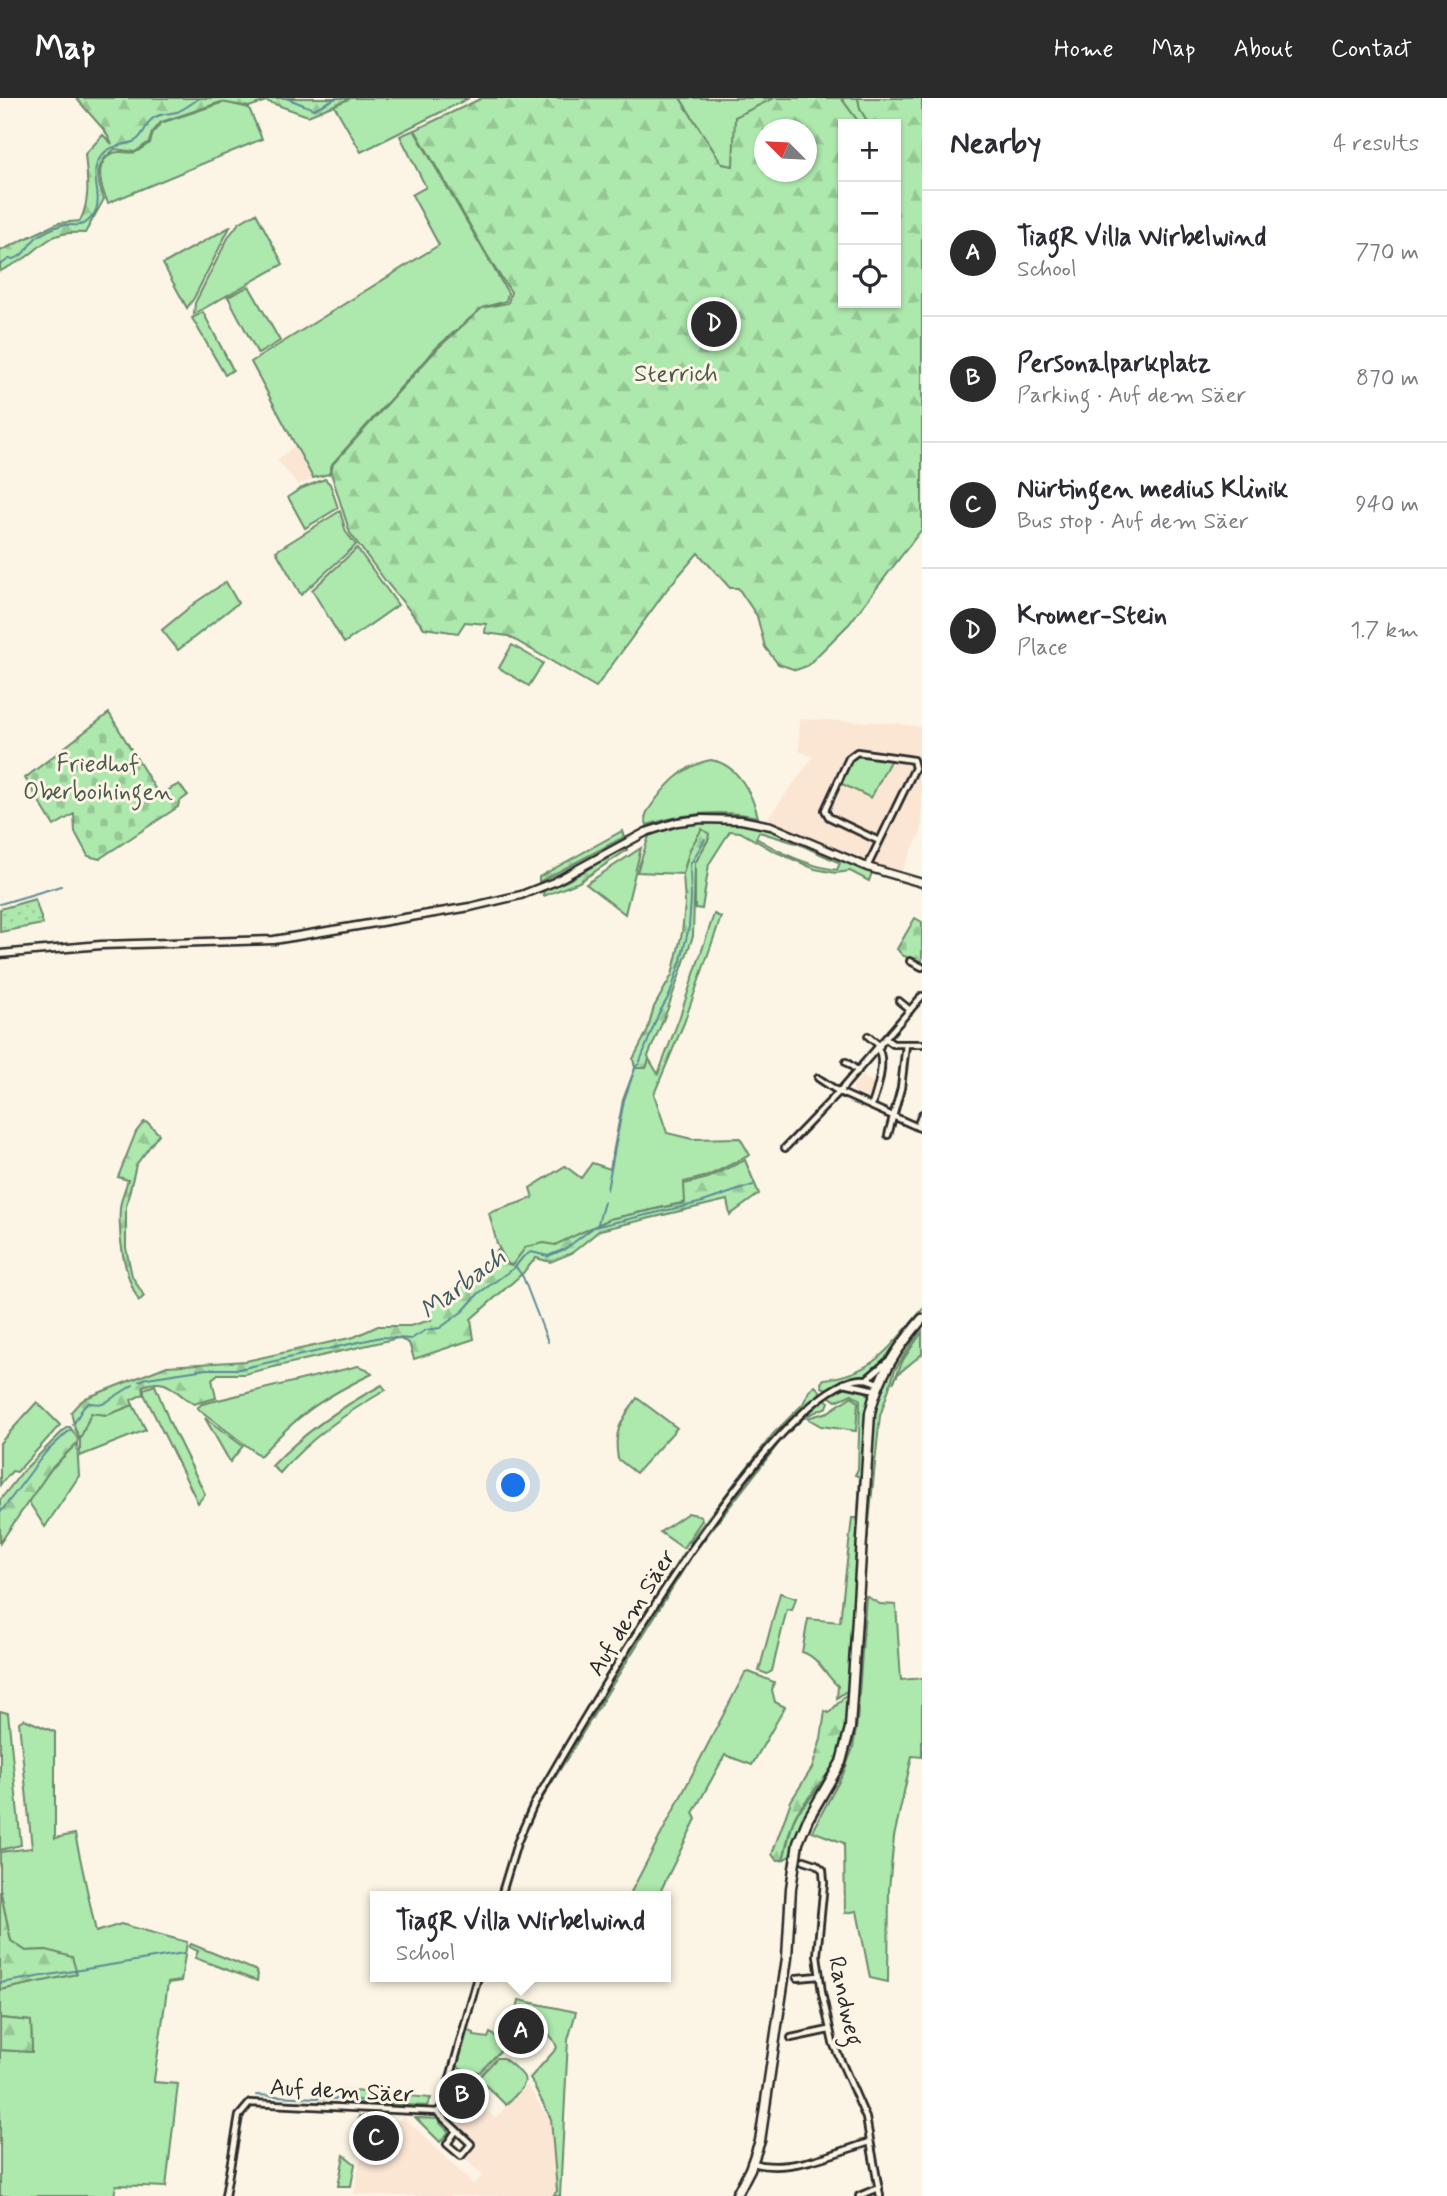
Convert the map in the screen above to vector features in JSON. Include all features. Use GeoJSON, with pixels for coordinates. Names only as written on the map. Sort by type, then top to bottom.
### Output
{"type":"FeatureCollection","features":[{"type":"Feature","properties":{"kind":"main road"},"geometry":{"type":"LineString","coordinates":[[736,2196],[753,2163],[760,2141],[787,1958],[792,1881],[798,1843],[808,1819],[841,1762],[850,1728],[868,1423],[877,1387],[892,1357],[922,1319]]}},
{"type":"Feature","properties":{"kind":"street"},"geometry":{"type":"LineString","coordinates":[[867,867],[915,768],[913,760],[907,758],[857,752],[849,758],[825,810],[829,817],[879,841]]}},
{"type":"Feature","properties":{"kind":"street"},"geometry":{"type":"LineString","coordinates":[[0,954],[73,946],[258,942],[470,907],[521,895],[571,873],[635,837],[677,822],[702,818],[751,821],[782,830],[867,867],[922,883]]}},
{"type":"Feature","properties":{"kind":"street"},"geometry":{"type":"LineString","coordinates":[[910,961],[922,967]]}},
{"type":"Feature","properties":{"kind":"street"},"geometry":{"type":"LineString","coordinates":[[785,1148],[839,1092],[921,999]]}},
{"type":"Feature","properties":{"kind":"street"},"geometry":{"type":"LineString","coordinates":[[899,1001],[910,1010]]}},
{"type":"Feature","properties":{"kind":"street"},"geometry":{"type":"LineString","coordinates":[[867,1036],[879,1047],[881,1053],[872,1105]]}},
{"type":"Feature","properties":{"kind":"street"},"geometry":{"type":"LineString","coordinates":[[886,1039],[891,1044],[922,1044]]}},
{"type":"Feature","properties":{"kind":"street"},"geometry":{"type":"LineString","coordinates":[[888,1135],[904,1068],[906,1044]]}},
{"type":"Feature","properties":{"kind":"street"},"geometry":{"type":"LineString","coordinates":[[846,1062],[858,1071]]}},
{"type":"Feature","properties":{"kind":"street"},"geometry":{"type":"LineString","coordinates":[[818,1078],[839,1092],[920,1128],[922,1114]]}},
{"type":"Feature","properties":{"kind":"street","name":"Auf dem Säer"},"geometry":{"type":"LineString","coordinates":[[503,1891],[517,1843],[534,1804],[690,1551],[788,1424],[825,1393],[852,1380],[868,1378],[892,1357]]}},
{"type":"Feature","properties":{"kind":"street"},"geometry":{"type":"LineString","coordinates":[[868,1378],[877,1387]]}},
{"type":"Feature","properties":{"kind":"street"},"geometry":{"type":"LineString","coordinates":[[844,1383],[877,1387]]}},
{"type":"Feature","properties":{"kind":"street","name":"Randweg"},"geometry":{"type":"LineString","coordinates":[[804,1860],[820,1866],[823,1876],[817,1934],[819,1976],[829,2030],[866,2118],[880,2196]]}},
{"type":"Feature","properties":{"kind":"street"},"geometry":{"type":"LineString","coordinates":[[797,1978],[819,1976]]}},
{"type":"Feature","properties":{"kind":"street","name":"Auf dem Säer"},"geometry":{"type":"LineString","coordinates":[[437,2112],[442,2107],[477,1982]]}},
{"type":"Feature","properties":{"kind":"street"},"geometry":{"type":"LineString","coordinates":[[791,2038],[829,2030]]}},
{"type":"Feature","properties":{"kind":"street","name":"Auf dem Säer"},"geometry":{"type":"LineString","coordinates":[[225,2196],[239,2116],[245,2106],[255,2103],[437,2112],[456,2131]]}},
{"type":"Feature","properties":{"kind":"street"},"geometry":{"type":"LineString","coordinates":[[456,2131],[471,2144],[461,2156],[447,2144],[456,2131]]}},
{"type":"Feature","properties":{"kind":"street"},"geometry":{"type":"LineString","coordinates":[[753,2163],[765,2166],[820,2159],[870,2142]]}},
{"type":"Feature","properties":{"kind":"street"},"geometry":{"type":"LineString","coordinates":[[859,2196],[879,2188]]}},
{"type":"Feature","properties":{"kind":"shaded area"},"geometry":{"type":"Polygon","coordinates":[[[294,446],[313,479],[298,485],[277,460],[294,446]]]}},
{"type":"Feature","properties":{"kind":"shaded area"},"geometry":{"type":"Polygon","coordinates":[[[799,719],[895,723],[922,727],[922,830],[900,874],[767,819],[813,757],[799,751],[799,719]]]}},
{"type":"Feature","properties":{"kind":"shaded area"},"geometry":{"type":"Polygon","coordinates":[[[860,1075],[875,1083],[873,1095],[868,1098],[853,1092],[853,1085],[860,1079],[860,1075]]]}},
{"type":"Feature","properties":{"kind":"shaded area"},"geometry":{"type":"Polygon","coordinates":[[[527,2085],[550,2120],[557,2191],[553,2196],[354,2194],[359,2162],[403,2116],[473,2184],[482,2175],[463,2157],[474,2144],[456,2127],[477,2105],[472,2099],[482,2089],[491,2098],[483,2107],[495,2118],[527,2085]]]}},
{"type":"Feature","properties":{"kind":"green space"},"geometry":{"type":"Polygon","coordinates":[[[76,98],[351,98],[308,116],[266,101],[249,107],[221,102],[161,122],[149,142],[135,152],[115,149],[100,165],[98,177],[104,199],[85,233],[58,235],[25,258],[0,271],[0,251],[58,223],[80,221],[87,196],[85,154],[103,135],[112,144],[105,131],[76,98]]]}},
{"type":"Feature","properties":{"kind":"green space"},"geometry":{"type":"Polygon","coordinates":[[[351,98],[469,98],[361,152],[334,105],[351,98]]]}},
{"type":"Feature","properties":{"kind":"green space","name":"Sterrich"},"geometry":{"type":"Polygon","coordinates":[[[482,98],[680,98],[722,164],[733,166],[735,117],[774,98],[841,98],[856,119],[838,119],[838,308],[901,308],[901,119],[866,119],[858,98],[922,98],[922,529],[849,624],[807,666],[796,670],[778,664],[765,647],[757,616],[738,588],[730,588],[698,553],[668,588],[596,687],[508,636],[485,633],[486,624],[465,622],[458,633],[424,628],[387,583],[350,533],[331,473],[333,464],[438,348],[482,308],[508,303],[511,292],[415,130],[482,98]]]}},
{"type":"Feature","properties":{"kind":"green space"},"geometry":{"type":"Polygon","coordinates":[[[680,98],[774,98],[765,103],[757,119],[754,119],[754,126],[734,167],[722,164],[680,98]]]}},
{"type":"Feature","properties":{"kind":"green space"},"geometry":{"type":"Polygon","coordinates":[[[841,98],[858,98],[866,119],[856,119],[841,98]]]}},
{"type":"Feature","properties":{"kind":"green space"},"geometry":{"type":"Polygon","coordinates":[[[224,102],[249,108],[262,139],[108,203],[100,176],[100,169],[106,157],[116,152],[138,151],[150,143],[153,133],[161,123],[224,102]]]}},
{"type":"Feature","properties":{"kind":"green space"},"geometry":{"type":"Polygon","coordinates":[[[414,130],[508,293],[506,301],[482,308],[437,347],[332,464],[329,474],[313,478],[251,362],[439,245],[412,195],[426,187],[400,136],[414,130]]]}},
{"type":"Feature","properties":{"kind":"green space"},"geometry":{"type":"Polygon","coordinates":[[[256,213],[283,264],[194,314],[195,303],[229,236],[239,223],[256,213]]]}},
{"type":"Feature","properties":{"kind":"green space"},"geometry":{"type":"Polygon","coordinates":[[[230,227],[194,298],[187,308],[163,264],[230,227]]]}},
{"type":"Feature","properties":{"kind":"green space"},"geometry":{"type":"Polygon","coordinates":[[[249,286],[280,341],[258,354],[228,297],[249,286]]]}},
{"type":"Feature","properties":{"kind":"green space"},"geometry":{"type":"Polygon","coordinates":[[[203,312],[233,370],[225,375],[192,318],[203,312]]]}},
{"type":"Feature","properties":{"kind":"green space"},"geometry":{"type":"Polygon","coordinates":[[[325,479],[330,484],[338,508],[305,528],[288,497],[325,479]]]}},
{"type":"Feature","properties":{"kind":"green space"},"geometry":{"type":"Polygon","coordinates":[[[340,511],[346,532],[356,545],[301,595],[276,551],[340,511]]]}},
{"type":"Feature","properties":{"kind":"green space"},"geometry":{"type":"Polygon","coordinates":[[[357,548],[398,605],[344,643],[312,590],[357,548]]]}},
{"type":"Feature","properties":{"kind":"green space"},"geometry":{"type":"Polygon","coordinates":[[[226,582],[238,603],[178,650],[162,630],[226,582]]]}},
{"type":"Feature","properties":{"kind":"green space"},"geometry":{"type":"Polygon","coordinates":[[[512,645],[543,663],[529,686],[499,668],[512,645]]]}},
{"type":"Feature","properties":{"kind":"green space","name":"Friedhof Oberboihingen"},"geometry":{"type":"Polygon","coordinates":[[[109,713],[159,795],[179,784],[188,795],[179,802],[178,807],[99,859],[88,856],[75,832],[74,814],[54,826],[25,778],[109,713]]]}},
{"type":"Feature","properties":{"kind":"green space"},"geometry":{"type":"Polygon","coordinates":[[[861,754],[891,759],[871,798],[840,783],[851,760],[861,754]]]}},
{"type":"Feature","properties":{"kind":"green space"},"geometry":{"type":"Polygon","coordinates":[[[711,760],[736,773],[752,799],[758,817],[730,813],[702,814],[647,825],[647,812],[667,786],[682,772],[711,760]]]}},
{"type":"Feature","properties":{"kind":"green space"},"geometry":{"type":"Polygon","coordinates":[[[738,821],[774,830],[872,872],[869,881],[850,871],[836,873],[815,869],[740,832],[730,831],[709,864],[702,909],[695,908],[695,863],[708,840],[690,849],[683,874],[637,872],[650,833],[690,822],[738,821]],[[759,832],[756,838],[795,858],[837,870],[840,863],[799,844],[759,832]]]}},
{"type":"Feature","properties":{"kind":"green space"},"geometry":{"type":"Polygon","coordinates":[[[702,829],[709,834],[695,863],[693,936],[648,1056],[646,1068],[635,1068],[633,1059],[647,1032],[654,1007],[672,975],[682,933],[685,904],[683,874],[690,849],[702,829]]]}},
{"type":"Feature","properties":{"kind":"green space"},"geometry":{"type":"Polygon","coordinates":[[[622,831],[624,837],[539,882],[539,877],[622,831]]]}},
{"type":"Feature","properties":{"kind":"green space"},"geometry":{"type":"Polygon","coordinates":[[[626,847],[627,850],[579,882],[544,896],[543,891],[567,881],[626,847]]]}},
{"type":"Feature","properties":{"kind":"green space"},"geometry":{"type":"Polygon","coordinates":[[[641,848],[625,914],[586,884],[641,848]]]}},
{"type":"Feature","properties":{"kind":"green space"},"geometry":{"type":"Polygon","coordinates":[[[35,899],[43,924],[0,932],[0,909],[35,899]]]}},
{"type":"Feature","properties":{"kind":"green space"},"geometry":{"type":"Polygon","coordinates":[[[714,914],[721,917],[684,1023],[654,1094],[667,1133],[692,1139],[740,1138],[750,1155],[708,1176],[684,1182],[686,1202],[610,1219],[555,1246],[544,1243],[508,1265],[497,1244],[489,1213],[533,1198],[530,1188],[565,1166],[581,1178],[592,1163],[610,1169],[623,1100],[635,1068],[646,1068],[649,1059],[658,1074],[714,914]]]}},
{"type":"Feature","properties":{"kind":"green space"},"geometry":{"type":"Polygon","coordinates":[[[915,918],[922,922],[922,965],[902,955],[897,949],[915,918]]]}},
{"type":"Feature","properties":{"kind":"green space"},"geometry":{"type":"Polygon","coordinates":[[[144,1122],[159,1134],[136,1165],[126,1206],[126,1248],[132,1276],[144,1296],[139,1301],[126,1268],[120,1232],[121,1205],[128,1180],[118,1177],[136,1132],[144,1122]]]}},
{"type":"Feature","properties":{"kind":"green space"},"geometry":{"type":"Polygon","coordinates":[[[745,1160],[759,1194],[730,1215],[727,1200],[600,1230],[572,1253],[550,1262],[536,1258],[471,1319],[474,1339],[414,1359],[409,1343],[398,1338],[244,1374],[218,1374],[212,1379],[216,1398],[194,1404],[165,1384],[152,1383],[143,1386],[144,1394],[131,1400],[133,1405],[107,1415],[91,1413],[80,1439],[75,1429],[71,1412],[86,1398],[167,1366],[246,1361],[354,1337],[378,1326],[410,1326],[431,1320],[429,1307],[460,1288],[499,1249],[508,1264],[512,1265],[526,1247],[544,1243],[555,1245],[610,1219],[685,1203],[684,1184],[708,1178],[745,1160]]]}},
{"type":"Feature","properties":{"kind":"green space"},"geometry":{"type":"Polygon","coordinates":[[[922,1310],[922,1314],[869,1375],[851,1378],[826,1389],[822,1387],[824,1379],[856,1371],[880,1356],[922,1310]]]}},
{"type":"Feature","properties":{"kind":"green space"},"geometry":{"type":"Polygon","coordinates":[[[922,1323],[922,1328],[895,1370],[880,1416],[862,1589],[873,1417],[881,1391],[893,1367],[922,1323]]]}},
{"type":"Feature","properties":{"kind":"green space"},"geometry":{"type":"Polygon","coordinates":[[[922,1332],[922,1354],[898,1374],[893,1383],[903,1360],[922,1332]]]}},
{"type":"Feature","properties":{"kind":"green space"},"geometry":{"type":"Polygon","coordinates":[[[358,1366],[372,1374],[311,1409],[286,1429],[260,1456],[197,1408],[202,1404],[358,1366]]]}},
{"type":"Feature","properties":{"kind":"green space"},"geometry":{"type":"Polygon","coordinates":[[[155,1385],[170,1423],[205,1494],[198,1503],[144,1394],[144,1389],[155,1385]]]}},
{"type":"Feature","properties":{"kind":"green space"},"geometry":{"type":"Polygon","coordinates":[[[382,1385],[386,1390],[329,1427],[280,1473],[272,1466],[324,1421],[382,1385]]]}},
{"type":"Feature","properties":{"kind":"green space"},"geometry":{"type":"Polygon","coordinates":[[[815,1386],[820,1391],[819,1395],[775,1436],[690,1544],[773,1434],[803,1404],[809,1391],[815,1386]]]}},
{"type":"Feature","properties":{"kind":"green space"},"geometry":{"type":"Polygon","coordinates":[[[846,1386],[865,1389],[869,1397],[864,1437],[861,1512],[858,1514],[860,1477],[855,1475],[858,1469],[860,1400],[852,1394],[836,1401],[830,1397],[846,1386]]]}},
{"type":"Feature","properties":{"kind":"green space"},"geometry":{"type":"Polygon","coordinates":[[[852,1396],[858,1402],[856,1431],[821,1426],[807,1418],[828,1412],[852,1396]]]}},
{"type":"Feature","properties":{"kind":"green space"},"geometry":{"type":"Polygon","coordinates":[[[637,1398],[677,1428],[636,1473],[618,1459],[617,1441],[623,1420],[637,1398]]]}},
{"type":"Feature","properties":{"kind":"green space"},"geometry":{"type":"Polygon","coordinates":[[[825,1399],[829,1402],[827,1407],[806,1416],[786,1434],[696,1550],[695,1547],[758,1463],[790,1427],[825,1399]]]}},
{"type":"Feature","properties":{"kind":"green space"},"geometry":{"type":"Polygon","coordinates":[[[37,1402],[60,1425],[17,1472],[12,1471],[0,1485],[0,1443],[37,1402]]]}},
{"type":"Feature","properties":{"kind":"green space"},"geometry":{"type":"Polygon","coordinates":[[[133,1405],[146,1430],[80,1456],[80,1439],[91,1413],[107,1415],[133,1405]]]}},
{"type":"Feature","properties":{"kind":"green space"},"geometry":{"type":"Polygon","coordinates":[[[205,1418],[243,1446],[230,1462],[205,1418]]]}},
{"type":"Feature","properties":{"kind":"green space"},"geometry":{"type":"Polygon","coordinates":[[[70,1427],[78,1439],[77,1443],[51,1469],[0,1543],[0,1500],[23,1471],[70,1427]]]}},
{"type":"Feature","properties":{"kind":"green space"},"geometry":{"type":"Polygon","coordinates":[[[77,1443],[79,1476],[45,1527],[28,1501],[51,1469],[77,1443]]]}},
{"type":"Feature","properties":{"kind":"green space"},"geometry":{"type":"Polygon","coordinates":[[[688,1513],[701,1516],[702,1520],[683,1548],[660,1532],[688,1513]]]}},
{"type":"Feature","properties":{"kind":"green space"},"geometry":{"type":"Polygon","coordinates":[[[852,1518],[860,1518],[849,1691],[837,1698],[838,1686],[817,1662],[802,1652],[808,1619],[840,1622],[852,1518]]]}},
{"type":"Feature","properties":{"kind":"green space"},"geometry":{"type":"Polygon","coordinates":[[[683,1553],[684,1555],[525,1814],[569,1739],[683,1553]]]}},
{"type":"Feature","properties":{"kind":"green space"},"geometry":{"type":"Polygon","coordinates":[[[689,1556],[690,1559],[532,1815],[541,1796],[689,1556]]]}},
{"type":"Feature","properties":{"kind":"green space"},"geometry":{"type":"Polygon","coordinates":[[[780,1593],[796,1598],[792,1610],[787,1609],[772,1671],[767,1674],[759,1671],[780,1593]]]}},
{"type":"Feature","properties":{"kind":"green space"},"geometry":{"type":"Polygon","coordinates":[[[862,1594],[853,1739],[843,1769],[815,1819],[812,1818],[846,1756],[862,1594]]]}},
{"type":"Feature","properties":{"kind":"green space"},"geometry":{"type":"Polygon","coordinates":[[[866,1596],[880,1604],[896,1605],[901,1680],[922,1678],[922,1757],[912,1756],[894,1837],[889,1889],[888,1982],[870,1978],[857,1911],[845,1913],[844,1843],[812,1831],[843,1774],[853,1748],[866,1596]]]}},
{"type":"Feature","properties":{"kind":"green space"},"geometry":{"type":"Polygon","coordinates":[[[749,1672],[774,1682],[772,1690],[775,1702],[785,1707],[752,1765],[725,1755],[693,1813],[696,1819],[660,1891],[632,1891],[745,1673],[749,1672]]]}},
{"type":"Feature","properties":{"kind":"green space"},"geometry":{"type":"Polygon","coordinates":[[[846,1695],[849,1696],[846,1726],[839,1755],[794,1818],[783,1860],[776,1860],[772,1854],[791,1801],[812,1768],[821,1739],[825,1711],[829,1713],[846,1695]]]}},
{"type":"Feature","properties":{"kind":"green space"},"geometry":{"type":"Polygon","coordinates":[[[0,1711],[8,1713],[21,1845],[0,1850],[0,1711]]]}},
{"type":"Feature","properties":{"kind":"green space"},"geometry":{"type":"Polygon","coordinates":[[[24,1719],[55,1732],[55,1838],[75,1834],[96,1932],[121,1924],[187,1942],[181,1981],[168,1983],[154,2080],[178,2084],[166,2187],[116,2185],[114,2196],[0,2196],[0,2050],[32,2052],[31,2021],[0,2018],[0,1990],[76,1974],[47,1950],[26,1951],[11,1941],[0,1889],[0,1852],[32,1848],[19,1722],[24,1719]]]}},
{"type":"Feature","properties":{"kind":"green space"},"geometry":{"type":"Polygon","coordinates":[[[839,1755],[801,1829],[791,1855],[783,1860],[798,1812],[814,1794],[839,1755]]]}},
{"type":"Feature","properties":{"kind":"green space"},"geometry":{"type":"Polygon","coordinates":[[[0,1889],[11,1941],[26,1951],[47,1950],[72,1957],[77,1974],[0,1990],[0,1889]]]}},
{"type":"Feature","properties":{"kind":"green space"},"geometry":{"type":"Polygon","coordinates":[[[191,1944],[255,1970],[258,1974],[257,1981],[195,1958],[198,1951],[189,1947],[191,1944]]]}},
{"type":"Feature","properties":{"kind":"green space"},"geometry":{"type":"Polygon","coordinates":[[[519,2000],[576,2012],[568,2040],[560,2196],[553,2196],[557,2191],[551,2119],[530,2078],[557,2048],[551,2036],[516,2013],[519,2000]]]}},
{"type":"Feature","properties":{"kind":"green space"},"geometry":{"type":"Polygon","coordinates":[[[0,2018],[31,2021],[32,2052],[0,2050],[0,2018]]]}},
{"type":"Feature","properties":{"kind":"green space"},"geometry":{"type":"Polygon","coordinates":[[[466,2030],[474,2033],[474,2036],[488,2038],[490,2033],[501,2039],[501,2050],[480,2072],[469,2072],[456,2066],[466,2030]]]}},
{"type":"Feature","properties":{"kind":"green space"},"geometry":{"type":"Polygon","coordinates":[[[497,2058],[503,2058],[519,2071],[525,2080],[524,2085],[506,2105],[478,2078],[497,2058]]]}},
{"type":"Feature","properties":{"kind":"green space"},"geometry":{"type":"Polygon","coordinates":[[[343,2090],[431,2098],[427,2106],[341,2102],[343,2090]]]}},
{"type":"Feature","properties":{"kind":"green space"},"geometry":{"type":"Polygon","coordinates":[[[359,2116],[383,2118],[360,2142],[355,2137],[359,2116]]]}},
{"type":"Feature","properties":{"kind":"green space"},"geometry":{"type":"Polygon","coordinates":[[[416,2118],[441,2119],[440,2123],[449,2132],[440,2142],[416,2118]]]}},
{"type":"Feature","properties":{"kind":"green space"},"geometry":{"type":"Polygon","coordinates":[[[344,2155],[355,2164],[351,2186],[338,2186],[344,2155]]]}},
{"type":"Feature","properties":{"kind":"waterway"},"geometry":{"type":"LineString","coordinates":[[0,265],[18,257],[37,237],[49,230],[88,221],[95,213],[98,195],[96,169],[98,160],[105,152],[138,139],[154,118],[177,112],[200,98]]}},
{"type":"Feature","properties":{"kind":"waterway"},"geometry":{"type":"LineString","coordinates":[[286,98],[314,109],[336,98]]}},
{"type":"Feature","properties":{"kind":"waterway"},"geometry":{"type":"LineString","coordinates":[[607,1190],[624,1100],[658,1015],[670,994],[681,960],[689,927],[690,865],[705,839]]}},
{"type":"Feature","properties":{"kind":"waterway"},"geometry":{"type":"LineString","coordinates":[[0,904],[61,886]]}},
{"type":"Feature","properties":{"kind":"waterway","name":"Marbach"},"geometry":{"type":"LineString","coordinates":[[139,1381],[206,1369],[239,1369],[381,1337],[411,1339],[426,1330],[440,1328],[531,1252],[548,1256],[565,1249],[594,1227],[703,1202],[753,1185]]}},
{"type":"Feature","properties":{"kind":"waterway"},"geometry":{"type":"LineString","coordinates":[[597,1227],[604,1202]]}},
{"type":"Feature","properties":{"kind":"waterway"},"geometry":{"type":"LineString","coordinates":[[516,1267],[523,1277],[548,1342]]}},
{"type":"Feature","properties":{"kind":"waterway","name":"Marbach"},"geometry":{"type":"LineString","coordinates":[[73,1425],[84,1406],[89,1403],[103,1404],[133,1385]]}},
{"type":"Feature","properties":{"kind":"waterway","name":"Marbach"},"geometry":{"type":"LineString","coordinates":[[0,1513],[45,1453],[71,1429]]}},
{"type":"Feature","properties":{"kind":"waterway"},"geometry":{"type":"LineString","coordinates":[[0,1983],[184,1953]]}},
{"type":"Feature","properties":{"kind":"waterway"},"geometry":{"type":"LineString","coordinates":[[256,2095],[337,2099]]}},
{"type":"Feature","properties":{"kind":"waterway"},"geometry":{"type":"LineString","coordinates":[[344,2099],[373,2101]]}},
{"type":"Feature","properties":{"kind":"place","name":"Kromer-Stein"},"geometry":{"type":"Point","coordinates":[714,324]}},
{"type":"Feature","properties":{"kind":"place","name":"TiagR Villa Wirbelwind"},"geometry":{"type":"Point","coordinates":[521,2031]}},
{"type":"Feature","properties":{"kind":"place","name":"Personalparkplatz"},"geometry":{"type":"Point","coordinates":[462,2096]}},
{"type":"Feature","properties":{"kind":"place","name":"Nürtingen medius Klinik"},"geometry":{"type":"Point","coordinates":[376,2138]}}]}
